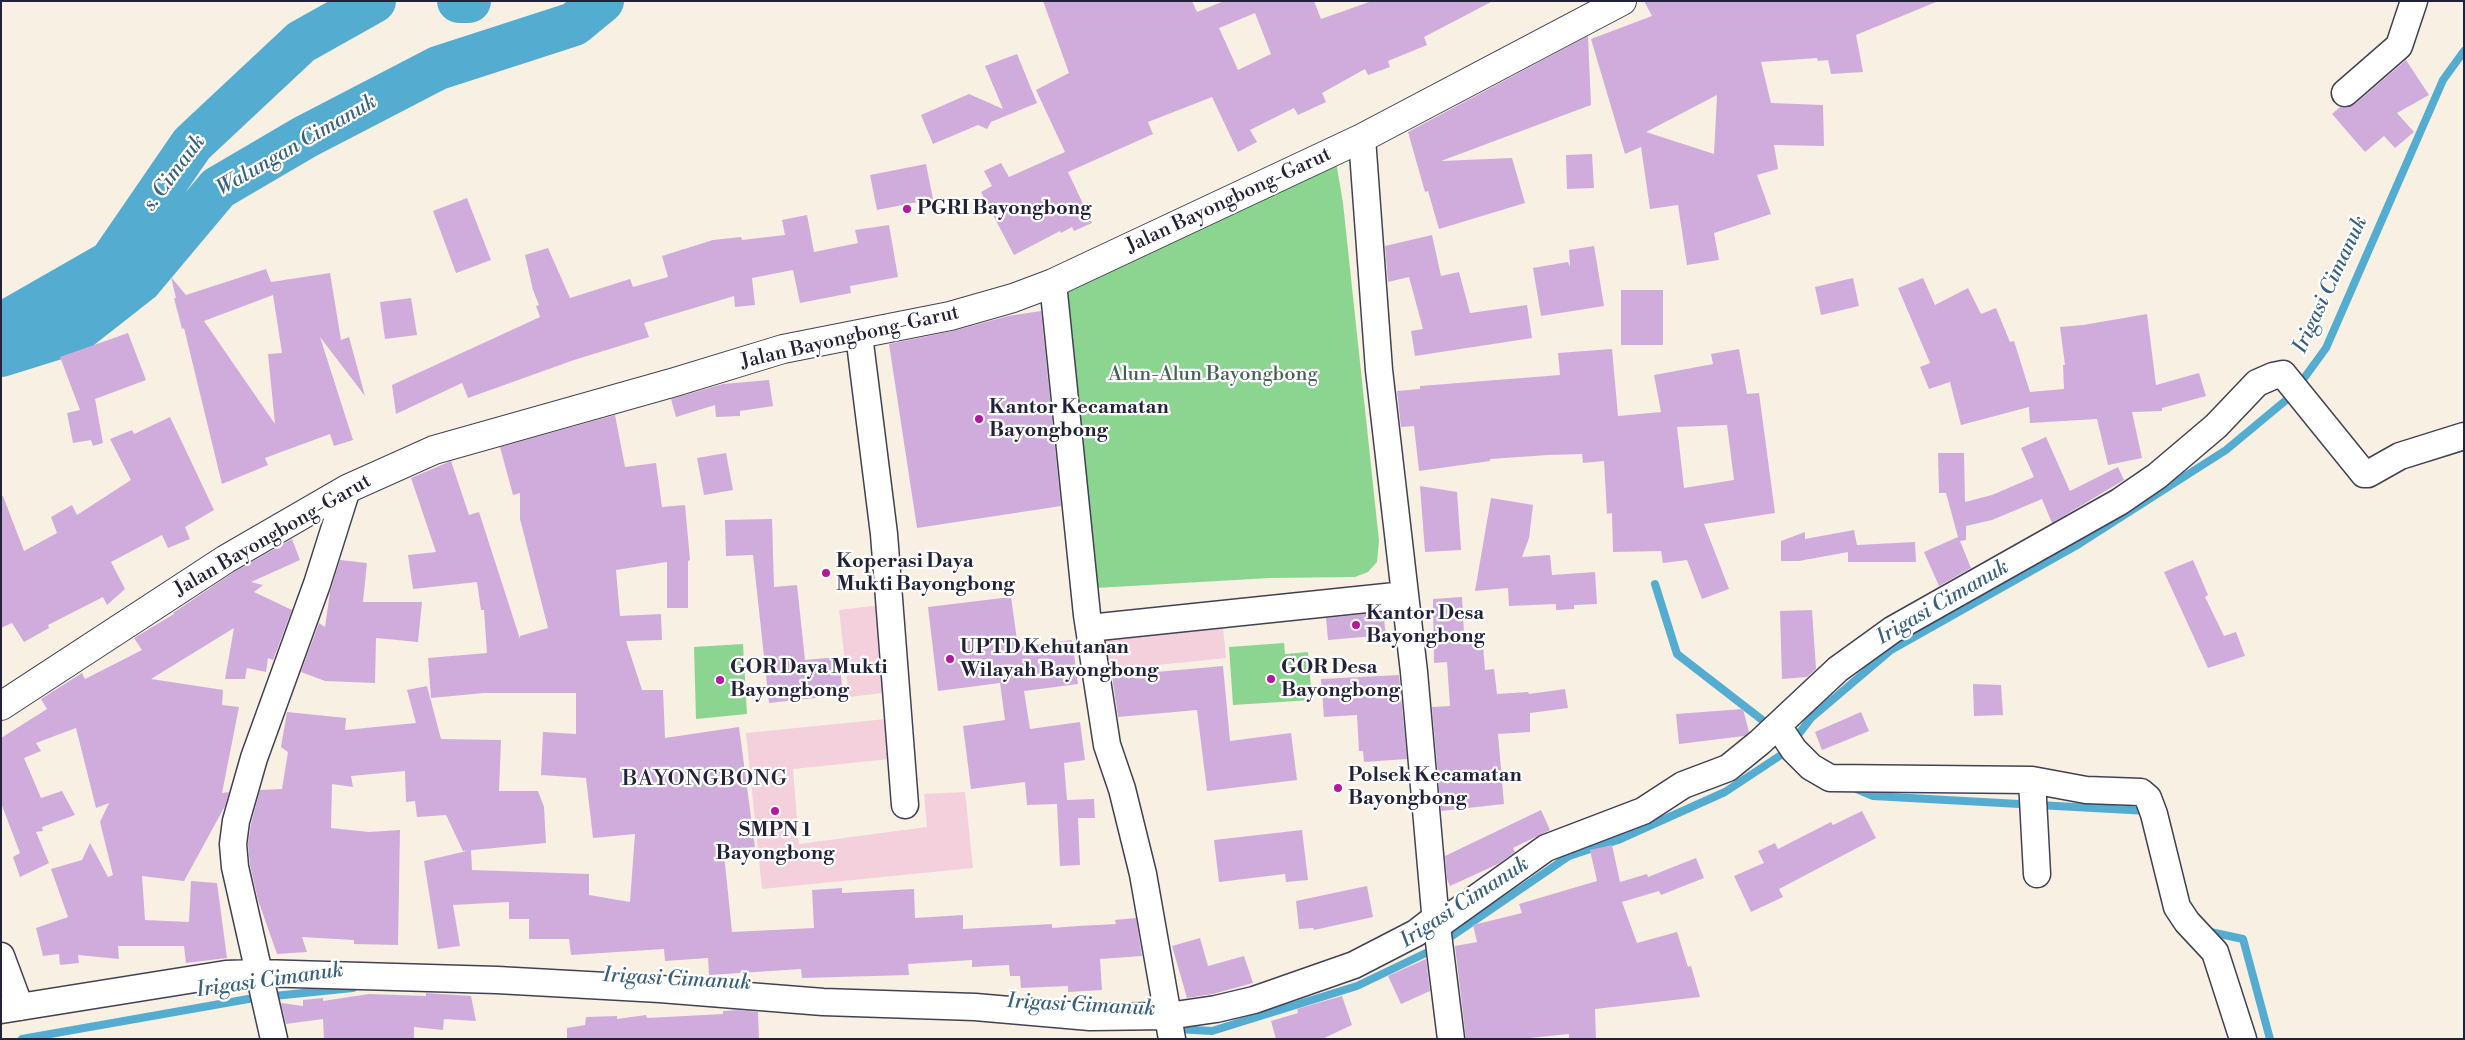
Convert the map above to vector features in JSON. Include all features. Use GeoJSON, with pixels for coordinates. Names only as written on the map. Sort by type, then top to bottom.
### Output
{"type":"FeatureCollection","features":[{"type":"Feature","properties":{"kind":"main road","name":"Jalan Bayongbong-Garut"},"geometry":{"type":"LineString","coordinates":[[1,706],[226,559],[347,488],[434,450],[675,382],[783,349],[950,316],[1013,298],[1053,283],[1362,138],[1622,1]]}},
{"type":"Feature","properties":{"kind":"street"},"geometry":{"type":"LineString","coordinates":[[2345,93],[2399,46],[2414,1]]}},
{"type":"Feature","properties":{"kind":"street"},"geometry":{"type":"LineString","coordinates":[[1362,138],[1379,370],[1405,595],[1437,935],[1451,1039]]}},
{"type":"Feature","properties":{"kind":"street"},"geometry":{"type":"LineString","coordinates":[[1053,283],[1089,628],[1106,745],[1122,789],[1144,874],[1170,1027]]}},
{"type":"Feature","properties":{"kind":"street"},"geometry":{"type":"LineString","coordinates":[[859,335],[884,534],[904,805]]}},
{"type":"Feature","properties":{"kind":"street"},"geometry":{"type":"LineString","coordinates":[[1,956],[11,1008],[226,974],[261,980],[497,980],[660,989],[823,1002],[975,1007],[1090,1017],[1170,1027],[1216,1009],[1254,1000],[1354,965],[1416,932],[1437,935],[1546,848],[1643,811],[1682,786],[1728,768],[1778,735],[1838,669],[1892,630],[2119,502],[2158,476],[2216,426],[2257,383],[2283,374],[2364,474],[2368,474],[2400,456],[2464,436]]}},
{"type":"Feature","properties":{"kind":"street"},"geometry":{"type":"LineString","coordinates":[[273,1035],[235,867],[233,844],[236,821],[254,758],[317,584],[347,488]]}},
{"type":"Feature","properties":{"kind":"street"},"geometry":{"type":"LineString","coordinates":[[1089,628],[1405,595]]}},
{"type":"Feature","properties":{"kind":"street"},"geometry":{"type":"LineString","coordinates":[[1778,735],[1812,767],[1830,778],[2032,780],[2086,790],[2141,792],[2148,798],[2162,838],[2177,906],[2187,922],[2215,952],[2243,1039]]}},
{"type":"Feature","properties":{"kind":"street"},"geometry":{"type":"LineString","coordinates":[[2032,780],[2037,874]]}},
{"type":"Feature","properties":{"kind":"shaded area"},"geometry":{"type":"Polygon","coordinates":[[[881,605],[890,692],[849,697],[839,610],[881,605]]]}},
{"type":"Feature","properties":{"kind":"shaded area"},"geometry":{"type":"Polygon","coordinates":[[[1222,617],[1226,658],[1109,670],[1105,630],[1222,617]]]}},
{"type":"Feature","properties":{"kind":"shaded area","name":"SMPN 1 Bayongbong"},"geometry":{"type":"Polygon","coordinates":[[[886,719],[890,759],[793,769],[799,844],[927,827],[924,794],[965,792],[973,868],[762,889],[746,733],[886,719]]]}},
{"type":"Feature","properties":{"kind":"green space","name":"Alun-Alun Bayongbong"},"geometry":{"type":"Polygon","coordinates":[[[1334,150],[1343,203],[1379,541],[1377,562],[1368,572],[1355,577],[1270,578],[1096,588],[1049,281],[1334,150]]]}},
{"type":"Feature","properties":{"kind":"green space","name":"GOR Desa Bayongbong"},"geometry":{"type":"Polygon","coordinates":[[[1284,643],[1285,654],[1308,652],[1312,700],[1233,705],[1229,647],[1284,643]]]}},
{"type":"Feature","properties":{"kind":"green space","name":"GOR Daya Mukti Bayongbong"},"geometry":{"type":"Polygon","coordinates":[[[743,644],[747,714],[696,719],[694,647],[743,644]]]}},
{"type":"Feature","properties":{"kind":"building"},"geometry":{"type":"Polygon","coordinates":[[[1043,1],[1192,1],[1197,12],[1224,1],[1314,1],[1321,19],[1372,1],[1493,1],[1424,37],[1427,45],[1388,61],[1390,67],[1368,75],[1365,69],[1322,93],[1326,102],[1298,115],[1294,108],[1250,130],[1257,142],[1238,152],[1212,97],[1148,122],[1153,134],[1068,172],[1092,223],[1074,231],[1072,227],[1061,233],[1060,231],[1014,255],[981,192],[992,186],[984,171],[1001,163],[1009,177],[1065,152],[1036,90],[1069,73],[1043,1]],[[1255,13],[1219,28],[1238,70],[1271,54],[1255,13]]]}},
{"type":"Feature","properties":{"kind":"building"},"geometry":{"type":"Polygon","coordinates":[[[1644,1],[1936,1],[1856,35],[1863,72],[1831,74],[1828,60],[1818,61],[1817,58],[1761,62],[1771,103],[1823,105],[1824,146],[1774,145],[1778,169],[1757,175],[1771,214],[1714,233],[1719,260],[1687,265],[1678,205],[1650,209],[1641,147],[1625,154],[1591,39],[1652,16],[1644,1]],[[1717,95],[1646,132],[1714,154],[1717,95]]]}},
{"type":"Feature","properties":{"kind":"building"},"geometry":{"type":"Polygon","coordinates":[[[1588,36],[1591,105],[1441,161],[1512,158],[1525,203],[1439,229],[1428,191],[1425,192],[1408,132],[1588,36]]]}},
{"type":"Feature","properties":{"kind":"building"},"geometry":{"type":"Polygon","coordinates":[[[1017,54],[1037,103],[991,122],[987,129],[978,125],[933,144],[921,115],[969,94],[1003,109],[985,66],[1017,54]]]}},
{"type":"Feature","properties":{"kind":"building"},"geometry":{"type":"Polygon","coordinates":[[[2406,60],[2429,95],[2397,113],[2414,132],[2395,148],[2384,136],[2365,152],[2332,114],[2340,107],[2347,108],[2355,104],[2406,60]]]}},
{"type":"Feature","properties":{"kind":"building"},"geometry":{"type":"Polygon","coordinates":[[[1592,154],[1594,188],[1567,189],[1566,155],[1592,154]]]}},
{"type":"Feature","properties":{"kind":"building"},"geometry":{"type":"Polygon","coordinates":[[[926,164],[933,199],[877,210],[870,175],[926,164]]]}},
{"type":"Feature","properties":{"kind":"building"},"geometry":{"type":"Polygon","coordinates":[[[467,198],[491,260],[456,273],[433,211],[467,198]]]}},
{"type":"Feature","properties":{"kind":"building"},"geometry":{"type":"Polygon","coordinates":[[[807,215],[814,252],[858,243],[855,230],[889,225],[898,277],[850,286],[851,293],[800,303],[793,270],[752,278],[755,305],[735,307],[734,296],[644,323],[649,337],[574,360],[468,398],[462,383],[396,414],[392,385],[540,317],[536,306],[539,305],[533,290],[525,255],[548,248],[570,298],[630,279],[633,287],[668,277],[662,256],[713,240],[741,237],[742,240],[785,235],[782,220],[807,215]]]}},
{"type":"Feature","properties":{"kind":"building"},"geometry":{"type":"Polygon","coordinates":[[[1432,235],[1441,276],[1459,272],[1470,313],[1527,305],[1532,338],[1415,356],[1411,331],[1423,329],[1409,277],[1388,282],[1385,246],[1432,235]]]}},
{"type":"Feature","properties":{"kind":"building"},"geometry":{"type":"Polygon","coordinates":[[[1594,246],[1604,306],[1541,316],[1533,268],[1568,262],[1570,267],[1569,250],[1594,246]]]}},
{"type":"Feature","properties":{"kind":"building"},"geometry":{"type":"Polygon","coordinates":[[[266,269],[271,282],[330,273],[341,340],[349,337],[365,396],[320,337],[353,440],[334,446],[330,434],[265,458],[268,465],[222,484],[184,328],[182,329],[174,298],[176,298],[171,277],[186,295],[266,269]],[[273,295],[204,321],[275,424],[268,354],[282,353],[273,295]]]}},
{"type":"Feature","properties":{"kind":"building"},"geometry":{"type":"Polygon","coordinates":[[[1853,278],[1859,306],[1821,315],[1815,287],[1853,278]]]}},
{"type":"Feature","properties":{"kind":"building"},"geometry":{"type":"Polygon","coordinates":[[[1923,278],[1935,305],[1968,288],[1981,314],[1996,308],[2010,342],[2014,341],[2030,392],[2064,389],[2063,365],[2065,365],[2060,327],[2147,314],[2156,385],[2199,373],[2206,396],[2162,408],[2162,411],[2132,412],[2142,458],[2108,465],[2097,419],[2030,423],[2029,407],[1961,425],[1950,382],[1929,389],[1920,367],[1930,363],[1898,288],[1923,278]]]}},
{"type":"Feature","properties":{"kind":"building"},"geometry":{"type":"Polygon","coordinates":[[[1621,290],[1663,290],[1663,345],[1621,345],[1621,290]]]}},
{"type":"Feature","properties":{"kind":"building"},"geometry":{"type":"Polygon","coordinates":[[[411,298],[417,335],[385,339],[380,302],[411,298]]]}},
{"type":"Feature","properties":{"kind":"building","name":"Kantor Kecamatan Bayongbong"},"geometry":{"type":"Polygon","coordinates":[[[1041,311],[1061,506],[917,528],[889,344],[953,331],[1008,316],[1041,311]]]}},
{"type":"Feature","properties":{"kind":"building"},"geometry":{"type":"Polygon","coordinates":[[[128,333],[146,380],[95,399],[103,443],[93,446],[91,440],[73,443],[67,413],[80,410],[60,357],[128,333]]]}},
{"type":"Feature","properties":{"kind":"building"},"geometry":{"type":"Polygon","coordinates":[[[1612,349],[1618,416],[1661,412],[1654,375],[1713,364],[1711,354],[1739,349],[1747,394],[1759,393],[1775,513],[1704,524],[1729,589],[1702,599],[1687,560],[1663,563],[1661,551],[1613,552],[1612,513],[1607,514],[1604,461],[1583,463],[1582,454],[1548,455],[1490,459],[1490,461],[1419,471],[1414,426],[1401,427],[1397,391],[1420,389],[1420,386],[1560,375],[1558,353],[1612,349]],[[1727,425],[1677,427],[1684,488],[1734,480],[1727,425]]]}},
{"type":"Feature","properties":{"kind":"building"},"geometry":{"type":"Polygon","coordinates":[[[769,380],[773,406],[740,411],[740,416],[716,417],[715,405],[676,417],[671,399],[723,384],[769,380]]]}},
{"type":"Feature","properties":{"kind":"building"},"geometry":{"type":"Polygon","coordinates":[[[615,415],[625,467],[656,463],[662,507],[685,505],[690,560],[688,561],[688,608],[667,608],[667,562],[616,570],[620,616],[661,614],[662,640],[626,641],[642,690],[663,690],[665,738],[739,727],[755,847],[725,851],[724,854],[732,932],[814,928],[812,890],[842,888],[842,893],[914,889],[915,918],[963,915],[963,929],[1052,924],[1052,928],[1116,924],[1115,920],[1136,918],[1142,956],[1100,959],[1102,990],[1068,992],[1068,986],[1021,988],[1020,976],[1010,976],[1009,965],[972,967],[972,960],[908,964],[909,975],[802,978],[801,969],[709,975],[708,958],[665,961],[664,949],[571,955],[569,939],[529,939],[529,919],[509,919],[509,902],[453,905],[460,946],[438,949],[424,861],[471,850],[472,870],[589,874],[589,895],[630,902],[635,834],[593,838],[586,778],[541,775],[543,732],[576,734],[576,693],[484,693],[431,698],[428,658],[487,653],[484,610],[481,610],[477,582],[413,589],[408,555],[436,552],[411,478],[451,461],[469,515],[479,512],[520,639],[520,636],[548,628],[520,519],[520,493],[513,495],[500,447],[615,415]]]}},
{"type":"Feature","properties":{"kind":"building"},"geometry":{"type":"Polygon","coordinates":[[[170,417],[214,510],[185,527],[190,539],[168,548],[162,535],[111,562],[125,589],[107,605],[103,597],[48,625],[49,628],[24,642],[12,623],[1,628],[1,496],[3,496],[24,551],[57,533],[51,517],[72,505],[77,515],[131,480],[110,439],[132,430],[134,434],[170,417]]]}},
{"type":"Feature","properties":{"kind":"building"},"geometry":{"type":"Polygon","coordinates":[[[2046,437],[2070,491],[2118,467],[2124,480],[2052,523],[2042,499],[1992,520],[1966,526],[1966,540],[1960,541],[1971,568],[1939,586],[1924,552],[1958,537],[1946,493],[1939,493],[1938,453],[1964,453],[1965,502],[1992,495],[2034,477],[2021,448],[2046,437]]]}},
{"type":"Feature","properties":{"kind":"building"},"geometry":{"type":"Polygon","coordinates":[[[726,453],[733,490],[704,495],[697,458],[726,453]]]}},
{"type":"Feature","properties":{"kind":"building"},"geometry":{"type":"Polygon","coordinates":[[[1420,486],[1457,492],[1461,550],[1425,552],[1420,486]]]}},
{"type":"Feature","properties":{"kind":"building"},"geometry":{"type":"Polygon","coordinates":[[[1491,498],[1533,505],[1529,538],[1522,557],[1550,555],[1552,575],[1595,572],[1597,604],[1574,605],[1574,609],[1556,610],[1556,604],[1509,606],[1508,588],[1475,591],[1491,498]]]}},
{"type":"Feature","properties":{"kind":"building"},"geometry":{"type":"Polygon","coordinates":[[[772,519],[774,587],[797,585],[805,660],[839,657],[843,695],[769,703],[753,555],[726,556],[725,520],[772,519]]]}},
{"type":"Feature","properties":{"kind":"building"},"geometry":{"type":"Polygon","coordinates":[[[1854,530],[1857,545],[1915,542],[1916,562],[1848,562],[1848,552],[1799,561],[1781,561],[1781,541],[1805,532],[1805,539],[1854,530]]]}},
{"type":"Feature","properties":{"kind":"building"},"geometry":{"type":"Polygon","coordinates":[[[292,539],[300,560],[251,582],[263,585],[254,592],[292,610],[273,660],[268,658],[266,672],[247,668],[245,679],[225,679],[234,628],[151,679],[223,690],[222,705],[239,707],[222,793],[229,792],[225,806],[184,881],[142,876],[145,920],[189,922],[191,881],[217,883],[227,958],[186,963],[184,946],[118,946],[119,959],[78,955],[79,963],[60,965],[59,954],[43,956],[36,928],[68,917],[51,869],[82,860],[90,843],[108,877],[113,875],[100,822],[109,803],[96,808],[76,728],[36,743],[41,751],[24,758],[41,798],[62,791],[75,815],[42,827],[43,831],[36,832],[49,863],[20,877],[13,857],[20,853],[1,803],[1,738],[47,709],[41,699],[82,673],[85,679],[142,650],[134,638],[174,614],[234,572],[292,539]]]}},
{"type":"Feature","properties":{"kind":"building"},"geometry":{"type":"Polygon","coordinates":[[[340,560],[367,563],[363,602],[422,602],[418,642],[376,638],[375,683],[325,681],[301,672],[319,623],[325,627],[330,592],[340,560]]]}},
{"type":"Feature","properties":{"kind":"building"},"geometry":{"type":"Polygon","coordinates":[[[2193,560],[2208,595],[2205,597],[2224,636],[2236,632],[2245,656],[2208,668],[2164,572],[2193,560]]]}},
{"type":"Feature","properties":{"kind":"building"},"geometry":{"type":"Polygon","coordinates":[[[1011,597],[1018,647],[1072,640],[1078,684],[1024,691],[1030,729],[1080,722],[1085,760],[1064,763],[1067,800],[1094,799],[1095,818],[1078,818],[1080,865],[1060,866],[1057,804],[1027,805],[1025,782],[971,789],[963,726],[1005,720],[1000,683],[938,691],[928,607],[1011,597]]]}},
{"type":"Feature","properties":{"kind":"building"},"geometry":{"type":"Polygon","coordinates":[[[1462,597],[1464,633],[1482,632],[1485,670],[1494,669],[1497,694],[1528,692],[1529,694],[1565,689],[1568,708],[1530,713],[1530,732],[1498,734],[1504,804],[1441,811],[1432,707],[1450,706],[1447,662],[1434,663],[1433,599],[1462,597]]]}},
{"type":"Feature","properties":{"kind":"building"},"geometry":{"type":"Polygon","coordinates":[[[1812,610],[1816,669],[1807,677],[1782,679],[1780,611],[1812,610]]]}},
{"type":"Feature","properties":{"kind":"building","name":"Kantor Desa Bayongbong"},"geometry":{"type":"Polygon","coordinates":[[[1383,612],[1386,635],[1328,640],[1326,618],[1383,612]]]}},
{"type":"Feature","properties":{"kind":"building"},"geometry":{"type":"Polygon","coordinates":[[[1223,666],[1230,741],[1291,733],[1297,780],[1207,791],[1197,710],[1118,717],[1112,676],[1223,666]]]}},
{"type":"Feature","properties":{"kind":"building"},"geometry":{"type":"Polygon","coordinates":[[[1399,675],[1407,759],[1364,762],[1363,751],[1359,751],[1357,715],[1324,717],[1321,679],[1399,675]]]}},
{"type":"Feature","properties":{"kind":"building"},"geometry":{"type":"Polygon","coordinates":[[[1973,684],[2001,685],[2003,715],[1974,716],[1973,684]]]}},
{"type":"Feature","properties":{"kind":"building"},"geometry":{"type":"Polygon","coordinates":[[[427,686],[441,739],[501,740],[499,791],[538,791],[544,807],[546,843],[463,851],[446,815],[417,817],[415,801],[406,802],[405,771],[351,776],[353,787],[332,784],[331,828],[369,832],[400,830],[398,945],[354,944],[354,940],[302,937],[307,952],[277,954],[258,900],[250,865],[248,844],[260,790],[282,789],[288,752],[281,747],[287,712],[346,718],[345,730],[416,723],[407,690],[427,686]]]}},
{"type":"Feature","properties":{"kind":"building"},"geometry":{"type":"Polygon","coordinates":[[[1743,709],[1749,732],[1744,736],[1679,744],[1676,714],[1743,709]]]}},
{"type":"Feature","properties":{"kind":"building"},"geometry":{"type":"Polygon","coordinates":[[[1861,712],[1869,731],[1822,750],[1815,732],[1861,712]]]}},
{"type":"Feature","properties":{"kind":"building"},"geometry":{"type":"Polygon","coordinates":[[[1541,810],[1550,830],[1513,848],[1515,852],[1498,864],[1450,886],[1447,879],[1445,856],[1541,810]]]}},
{"type":"Feature","properties":{"kind":"building"},"geometry":{"type":"Polygon","coordinates":[[[1862,811],[1876,838],[1779,889],[1783,897],[1751,912],[1734,876],[1764,863],[1758,851],[1775,843],[1778,849],[1831,822],[1833,825],[1862,811]]]}},
{"type":"Feature","properties":{"kind":"building"},"geometry":{"type":"Polygon","coordinates":[[[1302,830],[1308,880],[1286,882],[1285,874],[1219,882],[1214,840],[1302,830]]]}},
{"type":"Feature","properties":{"kind":"building"},"geometry":{"type":"Polygon","coordinates":[[[1612,845],[1620,882],[1647,874],[1648,877],[1696,858],[1704,878],[1661,895],[1659,891],[1622,902],[1637,943],[1677,932],[1688,967],[1691,966],[1700,997],[1595,1009],[1596,1039],[1569,1039],[1569,1034],[1519,1039],[1466,1039],[1455,946],[1477,942],[1473,925],[1522,913],[1519,904],[1597,881],[1590,850],[1612,845]]]}},
{"type":"Feature","properties":{"kind":"building"},"geometry":{"type":"Polygon","coordinates":[[[1367,886],[1373,917],[1314,930],[1313,928],[1299,929],[1296,901],[1367,886]]]}},
{"type":"Feature","properties":{"kind":"building"},"geometry":{"type":"Polygon","coordinates":[[[1200,938],[1208,966],[1244,956],[1253,983],[1213,994],[1187,998],[1172,946],[1200,938]]]}},
{"type":"Feature","properties":{"kind":"building"},"geometry":{"type":"Polygon","coordinates":[[[1426,959],[1430,991],[1401,1004],[1388,976],[1426,959]]]}},
{"type":"Feature","properties":{"kind":"building"},"geometry":{"type":"Polygon","coordinates":[[[426,993],[471,996],[476,1021],[444,1019],[443,1030],[414,1027],[414,1039],[324,1039],[323,1019],[286,1024],[281,1003],[303,1006],[303,1000],[323,998],[323,1001],[369,994],[426,996],[426,993]]]}},
{"type":"Feature","properties":{"kind":"building"},"geometry":{"type":"Polygon","coordinates":[[[1342,996],[1352,1025],[1322,1039],[1276,1039],[1271,1021],[1298,1013],[1297,1009],[1342,996]]]}},
{"type":"Feature","properties":{"kind":"building"},"geometry":{"type":"Polygon","coordinates":[[[723,1011],[758,1012],[759,1039],[567,1039],[567,1028],[585,1025],[586,1017],[617,1016],[617,1019],[646,1015],[647,1018],[723,1014],[723,1011]]]}},
{"type":"Feature","properties":{"kind":"waterway","name":"s. Cimauk"},"geometry":{"type":"LineString","coordinates":[[1,325],[111,262],[192,144],[301,42],[374,1]]}},
{"type":"Feature","properties":{"kind":"waterway","name":"s. Cimauk"},"geometry":{"type":"LineString","coordinates":[[459,1],[469,1]]}},
{"type":"Feature","properties":{"kind":"waterway","name":"Walungan Cimanuk"},"geometry":{"type":"LineString","coordinates":[[1,355],[75,332],[140,281],[218,188],[305,137],[438,68],[574,24],[602,1]]}},
{"type":"Feature","properties":{"kind":"waterway","name":"Irigasi Cimanuk"},"geometry":{"type":"LineString","coordinates":[[1175,1029],[1212,1031],[1357,986],[1430,951],[1569,856],[1618,840],[1725,792],[1784,753],[1811,718],[1891,650],[2079,544],[2226,450],[2291,396],[2326,348],[2443,80],[2464,51]]}},
{"type":"Feature","properties":{"kind":"waterway"},"geometry":{"type":"LineString","coordinates":[[1655,584],[1677,654],[1770,726]]}},
{"type":"Feature","properties":{"kind":"waterway"},"geometry":{"type":"LineString","coordinates":[[1854,788],[1873,796],[2148,811]]}},
{"type":"Feature","properties":{"kind":"waterway"},"geometry":{"type":"LineString","coordinates":[[2206,931],[2243,939],[2270,1039]]}},
{"type":"Feature","properties":{"kind":"waterway","name":"Irigasi Cimanuk"},"geometry":{"type":"LineString","coordinates":[[22,1039],[254,998],[353,988]]}},
{"type":"Feature","properties":{"kind":"place","name":"PGRI Bayongbong"},"geometry":{"type":"Point","coordinates":[907,209]}},
{"type":"Feature","properties":{"kind":"place","name":"Kantor Kecamatan Bayongbong"},"geometry":{"type":"Point","coordinates":[979,419]}},
{"type":"Feature","properties":{"kind":"place","name":"Koperasi Daya Mukti Bayongbong"},"geometry":{"type":"Point","coordinates":[826,573]}},
{"type":"Feature","properties":{"kind":"place","name":"Kantor Desa Bayongbong"},"geometry":{"type":"Point","coordinates":[1356,625]}},
{"type":"Feature","properties":{"kind":"place","name":"UPTD Kehutanan Wilayah Bayongbong"},"geometry":{"type":"Point","coordinates":[950,659]}},
{"type":"Feature","properties":{"kind":"place","name":"GOR Desa Bayongbong"},"geometry":{"type":"Point","coordinates":[1271,679]}},
{"type":"Feature","properties":{"kind":"place","name":"GOR Daya Mukti Bayongbong"},"geometry":{"type":"Point","coordinates":[720,680]}},
{"type":"Feature","properties":{"kind":"place","name":"Polsek Kecamatan Bayongbong"},"geometry":{"type":"Point","coordinates":[1338,788]}},
{"type":"Feature","properties":{"kind":"place","name":"SMPN 1 Bayongbong"},"geometry":{"type":"Point","coordinates":[775,811]}},
{"type":"Feature","properties":{"kind":"district","name":"BAYONGBONG"},"geometry":{"type":"Point","coordinates":[705,780]}}]}
